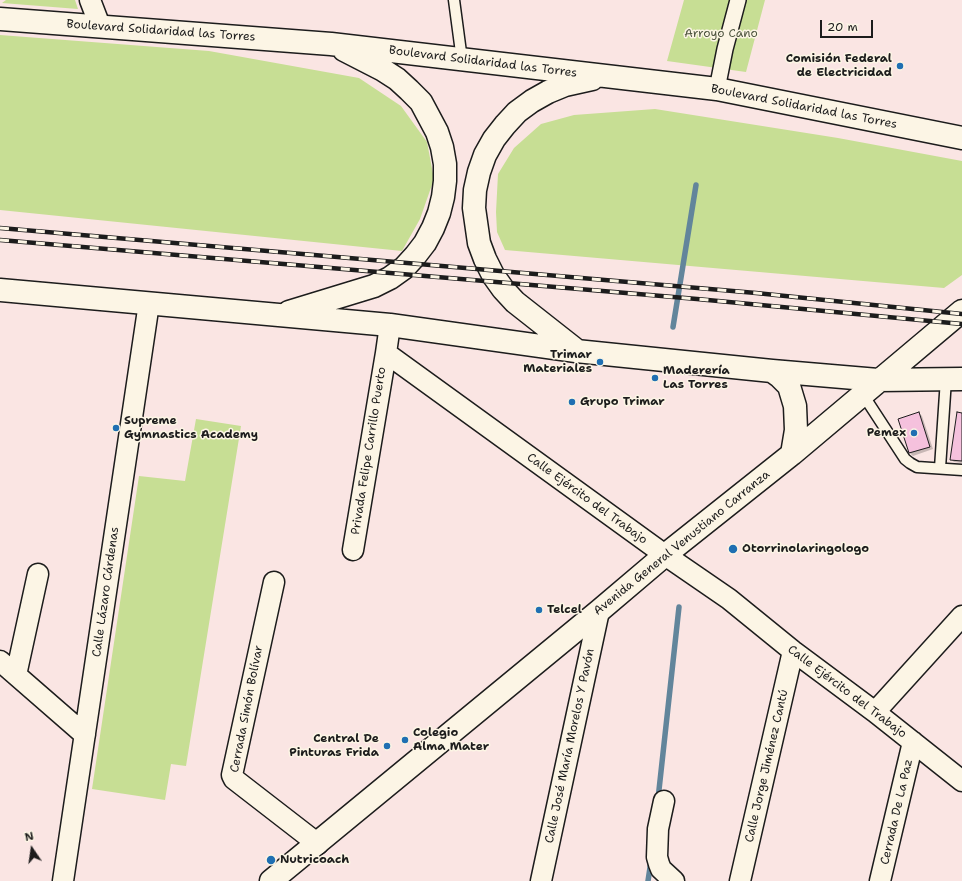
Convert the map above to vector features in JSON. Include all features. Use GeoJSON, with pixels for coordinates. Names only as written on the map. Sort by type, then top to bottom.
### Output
{"type":"FeatureCollection","features":[{"type":"Feature","properties":{"kind":"main road","name":"Boulevard Solidaridad las Torres"},"geometry":{"type":"LineString","coordinates":[[0,19],[331,44],[717,89],[962,138]]}},
{"type":"Feature","properties":{"kind":"main road"},"geometry":{"type":"LineString","coordinates":[[279,316],[374,286],[390,278],[404,268],[425,243],[434,228],[444,197],[445,164],[442,147],[437,132],[420,102],[397,79],[383,70],[331,44]]}},
{"type":"Feature","properties":{"kind":"main road"},"geometry":{"type":"LineString","coordinates":[[576,351],[515,302],[493,275],[479,243],[474,208],[475,190],[485,155],[498,134],[518,112],[532,101],[559,87],[609,76]]}},
{"type":"Feature","properties":{"kind":"main road"},"geometry":{"type":"LineString","coordinates":[[0,290],[390,325],[576,351],[772,371],[870,387],[954,379]]}},
{"type":"Feature","properties":{"kind":"main road","name":"Avenida General Venustiano Carranza"},"geometry":{"type":"LineString","coordinates":[[271,881],[318,844],[599,611],[664,555],[792,454],[962,311]]}},
{"type":"Feature","properties":{"kind":"main road"},"geometry":{"type":"LineString","coordinates":[[772,371],[789,386],[795,406],[796,430],[792,454]]}},
{"type":"Feature","properties":{"kind":"street"},"geometry":{"type":"LineString","coordinates":[[90,0],[100,26]]}},
{"type":"Feature","properties":{"kind":"street"},"geometry":{"type":"LineString","coordinates":[[717,89],[725,49],[738,0]]}},
{"type":"Feature","properties":{"kind":"street","name":"Calle Lázaro Cárdenas"},"geometry":{"type":"LineString","coordinates":[[63,881],[149,303]]}},
{"type":"Feature","properties":{"kind":"street"},"geometry":{"type":"LineString","coordinates":[[386,353],[390,325]]}},
{"type":"Feature","properties":{"kind":"street","name":"Privada Felipe Carrillo Puerto"},"geometry":{"type":"LineString","coordinates":[[353,550],[386,353]]}},
{"type":"Feature","properties":{"kind":"street","name":"Calle Ejército del Trabajo"},"geometry":{"type":"LineString","coordinates":[[386,353],[664,555],[729,599],[793,651],[875,712],[962,781]]}},
{"type":"Feature","properties":{"kind":"street"},"geometry":{"type":"LineString","coordinates":[[16,675],[38,574]]}},
{"type":"Feature","properties":{"kind":"street","name":"Cerrada Simón Bolívar"},"geometry":{"type":"LineString","coordinates":[[274,582],[232,775],[234,779],[318,844]]}},
{"type":"Feature","properties":{"kind":"street","name":"Calle José María Morelos Y Pavón"},"geometry":{"type":"LineString","coordinates":[[541,881],[599,611]]}},
{"type":"Feature","properties":{"kind":"street"},"geometry":{"type":"LineString","coordinates":[[875,712],[962,616]]}},
{"type":"Feature","properties":{"kind":"street","name":"Calle Jorge Jiménez Cantú"},"geometry":{"type":"LineString","coordinates":[[740,881],[793,651]]}},
{"type":"Feature","properties":{"kind":"street"},"geometry":{"type":"LineString","coordinates":[[0,661],[85,735]]}},
{"type":"Feature","properties":{"kind":"street","name":"Cerrada De La Paz"},"geometry":{"type":"LineString","coordinates":[[880,881],[913,742]]}},
{"type":"Feature","properties":{"kind":"street"},"geometry":{"type":"LineString","coordinates":[[664,801],[658,829],[657,857],[661,868],[674,881]]}},
{"type":"Feature","properties":{"kind":"lane"},"geometry":{"type":"LineString","coordinates":[[454,0],[462,60]]}},
{"type":"Feature","properties":{"kind":"lane"},"geometry":{"type":"LineString","coordinates":[[940,468],[954,379]]}},
{"type":"Feature","properties":{"kind":"lane"},"geometry":{"type":"LineString","coordinates":[[870,387],[905,459],[917,467],[962,470]]}},
{"type":"Feature","properties":{"kind":"green space"},"geometry":{"type":"Polygon","coordinates":[[[6,0],[75,0],[78,9],[2,3],[6,0]]]}},
{"type":"Feature","properties":{"kind":"green space","name":"Arroyo Cano"},"geometry":{"type":"Polygon","coordinates":[[[684,0],[765,0],[746,72],[667,61],[684,0]]]}},
{"type":"Feature","properties":{"kind":"green space"},"geometry":{"type":"Polygon","coordinates":[[[0,35],[209,51],[359,78],[401,106],[427,142],[434,179],[420,219],[402,251],[0,210],[0,35]]]}},
{"type":"Feature","properties":{"kind":"green space"},"geometry":{"type":"Polygon","coordinates":[[[655,109],[838,138],[962,161],[962,275],[944,288],[505,250],[497,232],[496,212],[498,174],[514,148],[541,124],[574,115],[655,109]]]}},
{"type":"Feature","properties":{"kind":"green space"},"geometry":{"type":"Polygon","coordinates":[[[196,419],[241,426],[186,766],[171,764],[165,800],[92,789],[139,476],[185,481],[196,419]]]}},
{"type":"Feature","properties":{"kind":"building","name":"Pemex"},"geometry":{"type":"Polygon","coordinates":[[[919,412],[930,447],[909,453],[898,419],[919,412]]]}},
{"type":"Feature","properties":{"kind":"building"},"geometry":{"type":"Polygon","coordinates":[[[957,412],[962,413],[962,461],[950,460],[957,412]]]}},
{"type":"Feature","properties":{"kind":"waterway"},"geometry":{"type":"LineString","coordinates":[[673,327],[696,185]]}},
{"type":"Feature","properties":{"kind":"waterway"},"geometry":{"type":"LineString","coordinates":[[658,799],[679,607]]}},
{"type":"Feature","properties":{"kind":"waterway"},"geometry":{"type":"LineString","coordinates":[[648,881],[651,861]]}},
{"type":"Feature","properties":{"kind":"railway"},"geometry":{"type":"LineString","coordinates":[[0,228],[756,293],[962,314]]}},
{"type":"Feature","properties":{"kind":"railway"},"geometry":{"type":"LineString","coordinates":[[0,240],[697,299],[962,324]]}},
{"type":"Feature","properties":{"kind":"place","name":"Comisión Federal de Electricidad"},"geometry":{"type":"Point","coordinates":[900,66]}},
{"type":"Feature","properties":{"kind":"place","name":"Trimar Materiales"},"geometry":{"type":"Point","coordinates":[600,362]}},
{"type":"Feature","properties":{"kind":"place","name":"Maderería Las Torres"},"geometry":{"type":"Point","coordinates":[655,378]}},
{"type":"Feature","properties":{"kind":"place","name":"Grupo Trimar"},"geometry":{"type":"Point","coordinates":[572,402]}},
{"type":"Feature","properties":{"kind":"place","name":"Supreme Gymnastics Academy"},"geometry":{"type":"Point","coordinates":[116,428]}},
{"type":"Feature","properties":{"kind":"place","name":"Pemex"},"geometry":{"type":"Point","coordinates":[914,433]}},
{"type":"Feature","properties":{"kind":"place","name":"Otorrinolaringologo"},"geometry":{"type":"Point","coordinates":[733,549]}},
{"type":"Feature","properties":{"kind":"place","name":"Telcel"},"geometry":{"type":"Point","coordinates":[539,610]}},
{"type":"Feature","properties":{"kind":"place","name":"Colegio Alma Mater"},"geometry":{"type":"Point","coordinates":[405,740]}},
{"type":"Feature","properties":{"kind":"place","name":"Central De Pinturas Frida"},"geometry":{"type":"Point","coordinates":[387,746]}},
{"type":"Feature","properties":{"kind":"place","name":"Nutricoach"},"geometry":{"type":"Point","coordinates":[271,860]}}]}
